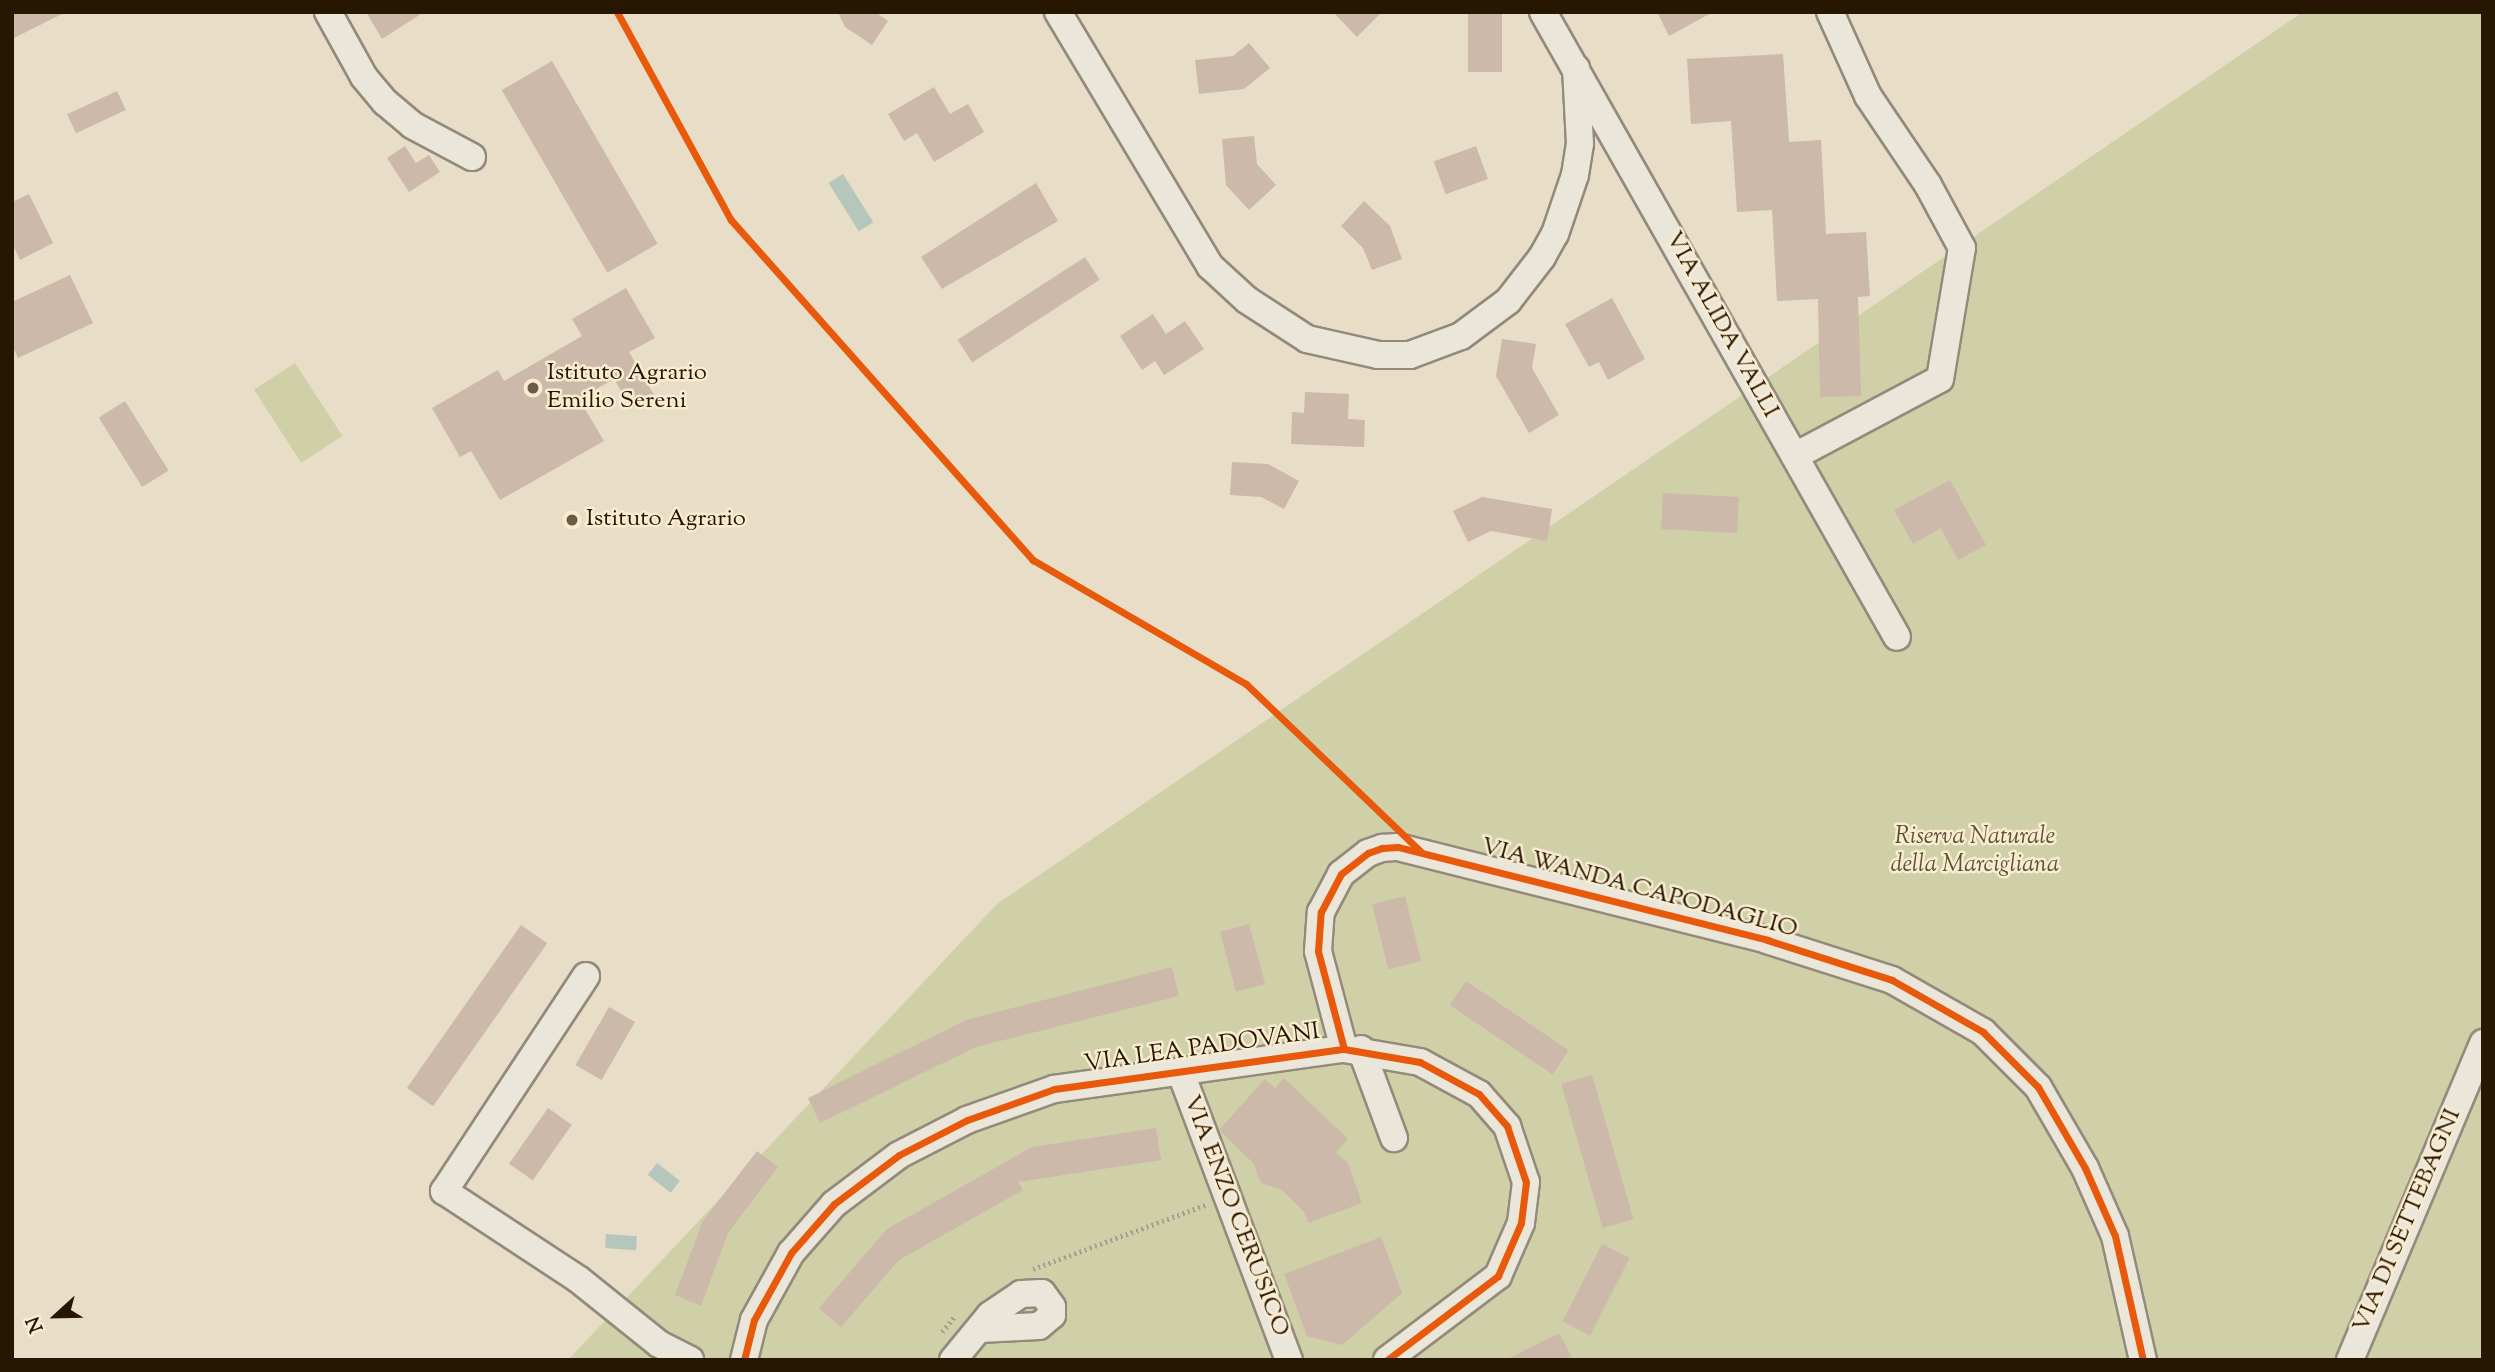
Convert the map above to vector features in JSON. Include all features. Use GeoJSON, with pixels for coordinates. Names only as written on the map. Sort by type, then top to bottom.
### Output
{"type":"FeatureCollection","features":[{"type":"Feature","properties":{"kind":"street"},"geometry":{"type":"LineString","coordinates":[[328,12],[364,77],[385,102],[412,125],[472,157]]}},
{"type":"Feature","properties":{"kind":"street"},"geometry":{"type":"LineString","coordinates":[[1058,12],[1210,265],[1247,300],[1299,335],[1378,355],[1410,355],[1461,336],[1508,301],[1542,257],[1555,234],[1575,176],[1580,144],[1576,68]]}},
{"type":"Feature","properties":{"kind":"street"},"geometry":{"type":"LineString","coordinates":[[1795,456],[1940,379],[1962,248],[1928,185],[1868,96],[1830,12]]}},
{"type":"Feature","properties":{"kind":"street","name":"VIA ALIDA VALLI"},"geometry":{"type":"LineString","coordinates":[[1555,17],[1576,68],[1897,638]]}},
{"type":"Feature","properties":{"kind":"street","name":"VIA WANDA CAPODAGLIO"},"geometry":{"type":"LineString","coordinates":[[1394,1138],[1352,1049],[1318,951],[1321,912],[1341,874],[1368,853],[1382,848],[1398,847],[1767,940],[1892,981],[1983,1032],[2038,1087],[2085,1168],[2115,1236],[2143,1360]]}},
{"type":"Feature","properties":{"kind":"street"},"geometry":{"type":"LineString","coordinates":[[586,976],[444,1191],[578,1279],[673,1356]]}},
{"type":"Feature","properties":{"kind":"street","name":"VIA DI SETTEBAGNI"},"geometry":{"type":"LineString","coordinates":[[2350,1360],[2483,1043]]}},
{"type":"Feature","properties":{"kind":"street","name":"VIA LEA PADOVANI"},"geometry":{"type":"LineString","coordinates":[[744,1360],[754,1320],[791,1253],[834,1204],[899,1155],[967,1120],[1054,1089],[1352,1049],[1420,1062],[1479,1094],[1507,1126],[1526,1182],[1521,1223],[1498,1276],[1488,1288],[1433,1322],[1387,1360]]}},
{"type":"Feature","properties":{"kind":"street","name":"VIA ENZO CERUSICO"},"geometry":{"type":"LineString","coordinates":[[1181,1073],[1289,1360]]}},
{"type":"Feature","properties":{"kind":"street"},"geometry":{"type":"LineString","coordinates":[[945,1350],[980,1329]]}},
{"type":"Feature","properties":{"kind":"path"},"geometry":{"type":"LineString","coordinates":[[1026,1271],[1226,1197]]}},
{"type":"Feature","properties":{"kind":"path"},"geometry":{"type":"LineString","coordinates":[[945,1350],[957,1315]]}},
{"type":"Feature","properties":{"kind":"green space","name":"Riserva Naturale della Marcigliana"},"geometry":{"type":"Polygon","coordinates":[[[2303,12],[2483,12],[2483,1360],[568,1360],[997,904],[2303,12]]]}},
{"type":"Feature","properties":{"kind":"green space"},"geometry":{"type":"Polygon","coordinates":[[[295,363],[342,436],[301,463],[254,390],[295,363]]]}},
{"type":"Feature","properties":{"kind":"shaded area"},"geometry":{"type":"Polygon","coordinates":[[[843,174],[873,222],[859,231],[829,183],[843,174]]]}},
{"type":"Feature","properties":{"kind":"shaded area"},"geometry":{"type":"Polygon","coordinates":[[[657,1163],[680,1181],[671,1193],[648,1175],[657,1163]]]}},
{"type":"Feature","properties":{"kind":"shaded area"},"geometry":{"type":"Polygon","coordinates":[[[606,1234],[637,1236],[636,1250],[605,1248],[606,1234]]]}},
{"type":"Feature","properties":{"kind":"building"},"geometry":{"type":"Polygon","coordinates":[[[12,12],[66,12],[12,39],[12,12]]]}},
{"type":"Feature","properties":{"kind":"building"},"geometry":{"type":"Polygon","coordinates":[[[366,12],[424,12],[382,39],[366,12]]]}},
{"type":"Feature","properties":{"kind":"building"},"geometry":{"type":"Polygon","coordinates":[[[838,12],[875,12],[888,21],[872,45],[845,27],[838,12]]]}},
{"type":"Feature","properties":{"kind":"building"},"geometry":{"type":"Polygon","coordinates":[[[1333,12],[1382,12],[1357,37],[1333,12]]]}},
{"type":"Feature","properties":{"kind":"building"},"geometry":{"type":"Polygon","coordinates":[[[1468,12],[1502,12],[1502,72],[1468,72],[1468,12]]]}},
{"type":"Feature","properties":{"kind":"building"},"geometry":{"type":"Polygon","coordinates":[[[1657,12],[1713,12],[1669,36],[1657,12]]]}},
{"type":"Feature","properties":{"kind":"building"},"geometry":{"type":"Polygon","coordinates":[[[1249,43],[1270,68],[1244,89],[1199,94],[1195,60],[1233,56],[1249,43]]]}},
{"type":"Feature","properties":{"kind":"building"},"geometry":{"type":"Polygon","coordinates":[[[1783,54],[1789,142],[1821,140],[1826,234],[1866,232],[1870,296],[1858,297],[1861,396],[1820,397],[1818,299],[1777,301],[1772,210],[1737,212],[1731,121],[1691,124],[1687,59],[1783,54]]]}},
{"type":"Feature","properties":{"kind":"building"},"geometry":{"type":"Polygon","coordinates":[[[552,61],[658,244],[607,273],[502,90],[552,61]]]}},
{"type":"Feature","properties":{"kind":"building"},"geometry":{"type":"Polygon","coordinates":[[[934,87],[950,114],[968,104],[984,132],[934,162],[917,133],[904,141],[888,114],[934,87]]]}},
{"type":"Feature","properties":{"kind":"building"},"geometry":{"type":"Polygon","coordinates":[[[117,91],[126,110],[76,133],[67,114],[117,91]]]}},
{"type":"Feature","properties":{"kind":"building"},"geometry":{"type":"Polygon","coordinates":[[[1254,136],[1257,164],[1276,185],[1249,210],[1226,185],[1222,139],[1254,136]]]}},
{"type":"Feature","properties":{"kind":"building"},"geometry":{"type":"Polygon","coordinates":[[[405,146],[416,163],[429,155],[440,172],[409,192],[387,158],[405,146]]]}},
{"type":"Feature","properties":{"kind":"building"},"geometry":{"type":"Polygon","coordinates":[[[1476,146],[1488,179],[1446,194],[1434,161],[1476,146]]]}},
{"type":"Feature","properties":{"kind":"building"},"geometry":{"type":"Polygon","coordinates":[[[1036,183],[1058,221],[942,289],[921,257],[1036,183]]]}},
{"type":"Feature","properties":{"kind":"building"},"geometry":{"type":"Polygon","coordinates":[[[29,194],[53,243],[20,260],[12,243],[12,202],[29,194]]]}},
{"type":"Feature","properties":{"kind":"building"},"geometry":{"type":"Polygon","coordinates":[[[1364,201],[1390,226],[1402,259],[1372,270],[1363,248],[1341,226],[1364,201]]]}},
{"type":"Feature","properties":{"kind":"building"},"geometry":{"type":"Polygon","coordinates":[[[1085,257],[1100,280],[972,362],[958,340],[1085,257]]]}},
{"type":"Feature","properties":{"kind":"building"},"geometry":{"type":"Polygon","coordinates":[[[70,275],[93,323],[18,358],[12,345],[12,302],[70,275]]]}},
{"type":"Feature","properties":{"kind":"building","name":"Istituto Agrario Emilio Sereni"},"geometry":{"type":"Polygon","coordinates":[[[626,288],[655,338],[629,352],[654,395],[631,408],[614,379],[579,399],[604,441],[500,500],[471,451],[460,457],[432,408],[498,370],[504,381],[582,336],[572,319],[626,288]]]}},
{"type":"Feature","properties":{"kind":"building"},"geometry":{"type":"Polygon","coordinates":[[[1612,298],[1645,359],[1608,380],[1599,362],[1589,367],[1565,324],[1612,298]]]}},
{"type":"Feature","properties":{"kind":"building"},"geometry":{"type":"Polygon","coordinates":[[[1153,314],[1166,334],[1185,321],[1204,349],[1164,375],[1155,361],[1142,370],[1120,336],[1153,314]]]}},
{"type":"Feature","properties":{"kind":"building"},"geometry":{"type":"Polygon","coordinates":[[[1502,339],[1536,344],[1532,368],[1559,415],[1529,433],[1496,376],[1502,339]]]}},
{"type":"Feature","properties":{"kind":"building"},"geometry":{"type":"Polygon","coordinates":[[[1305,392],[1349,394],[1348,419],[1365,420],[1364,447],[1291,444],[1292,412],[1304,413],[1305,392]]]}},
{"type":"Feature","properties":{"kind":"building"},"geometry":{"type":"Polygon","coordinates":[[[125,401],[168,471],[142,487],[99,417],[125,401]]]}},
{"type":"Feature","properties":{"kind":"building"},"geometry":{"type":"Polygon","coordinates":[[[1232,462],[1268,464],[1299,481],[1284,509],[1261,497],[1230,495],[1232,462]]]}},
{"type":"Feature","properties":{"kind":"building"},"geometry":{"type":"Polygon","coordinates":[[[1950,480],[1986,545],[1958,560],[1941,528],[1913,544],[1894,510],[1950,480]]]}},
{"type":"Feature","properties":{"kind":"building"},"geometry":{"type":"Polygon","coordinates":[[[1663,493],[1739,497],[1737,533],[1661,529],[1663,493]]]}},
{"type":"Feature","properties":{"kind":"building"},"geometry":{"type":"Polygon","coordinates":[[[1482,497],[1552,509],[1547,541],[1491,531],[1468,542],[1453,511],[1482,497]]]}},
{"type":"Feature","properties":{"kind":"building"},"geometry":{"type":"Polygon","coordinates":[[[1405,896],[1421,961],[1388,969],[1372,904],[1405,896]]]}},
{"type":"Feature","properties":{"kind":"building"},"geometry":{"type":"Polygon","coordinates":[[[1249,924],[1265,984],[1236,992],[1220,932],[1249,924]]]}},
{"type":"Feature","properties":{"kind":"building"},"geometry":{"type":"Polygon","coordinates":[[[521,925],[547,943],[433,1106],[407,1088],[521,925]]]}},
{"type":"Feature","properties":{"kind":"building"},"geometry":{"type":"Polygon","coordinates":[[[1172,967],[1179,996],[976,1047],[820,1123],[808,1098],[966,1020],[1172,967]]]}},
{"type":"Feature","properties":{"kind":"building"},"geometry":{"type":"Polygon","coordinates":[[[1466,981],[1569,1050],[1553,1074],[1450,1005],[1466,981]]]}},
{"type":"Feature","properties":{"kind":"building"},"geometry":{"type":"Polygon","coordinates":[[[609,1007],[635,1022],[601,1080],[576,1065],[609,1007]]]}},
{"type":"Feature","properties":{"kind":"building"},"geometry":{"type":"Polygon","coordinates":[[[1592,1075],[1633,1219],[1603,1228],[1561,1084],[1592,1075]]]}},
{"type":"Feature","properties":{"kind":"building"},"geometry":{"type":"Polygon","coordinates":[[[1284,1078],[1348,1139],[1336,1152],[1348,1163],[1362,1203],[1309,1223],[1304,1212],[1282,1190],[1261,1183],[1253,1163],[1219,1130],[1265,1079],[1275,1088],[1284,1078]]]}},
{"type":"Feature","properties":{"kind":"building"},"geometry":{"type":"Polygon","coordinates":[[[548,1108],[572,1125],[533,1180],[509,1164],[548,1108]]]}},
{"type":"Feature","properties":{"kind":"building"},"geometry":{"type":"Polygon","coordinates":[[[1156,1128],[1161,1160],[1018,1182],[1023,1190],[899,1260],[841,1327],[819,1308],[887,1229],[1032,1147],[1156,1128]]]}},
{"type":"Feature","properties":{"kind":"building"},"geometry":{"type":"Polygon","coordinates":[[[757,1151],[778,1167],[728,1233],[701,1306],[675,1295],[703,1221],[757,1151]]]}},
{"type":"Feature","properties":{"kind":"building"},"geometry":{"type":"Polygon","coordinates":[[[1381,1237],[1402,1293],[1342,1345],[1307,1336],[1284,1274],[1381,1237]]]}},
{"type":"Feature","properties":{"kind":"building"},"geometry":{"type":"Polygon","coordinates":[[[1602,1244],[1630,1258],[1590,1336],[1563,1322],[1602,1244]]]}},
{"type":"Feature","properties":{"kind":"building"},"geometry":{"type":"Polygon","coordinates":[[[1559,1333],[1573,1360],[1505,1360],[1559,1333]]]}},
{"type":"Feature","properties":{"kind":"cycle path"},"geometry":{"type":"LineString","coordinates":[[617,12],[731,220],[1033,560],[1246,684],[1420,851]]}},
{"type":"Feature","properties":{"kind":"cycle path"},"geometry":{"type":"LineString","coordinates":[[1344,1049],[1318,951],[1321,912],[1341,874],[1368,853],[1382,848],[1398,847],[1767,940],[1892,980],[1983,1032],[2038,1087],[2085,1168],[2115,1236],[2143,1360]]}},
{"type":"Feature","properties":{"kind":"cycle path"},"geometry":{"type":"LineString","coordinates":[[744,1360],[754,1320],[791,1253],[834,1204],[899,1155],[967,1120],[1054,1089],[1344,1049],[1420,1062],[1479,1094],[1507,1126],[1526,1182],[1521,1223],[1498,1276],[1387,1360]]}},
{"type":"Feature","properties":{"kind":"place","name":"Istituto Agrario Emilio Sereni"},"geometry":{"type":"Point","coordinates":[533,388]}},
{"type":"Feature","properties":{"kind":"place","name":"Istituto Agrario"},"geometry":{"type":"Point","coordinates":[572,520]}}]}
